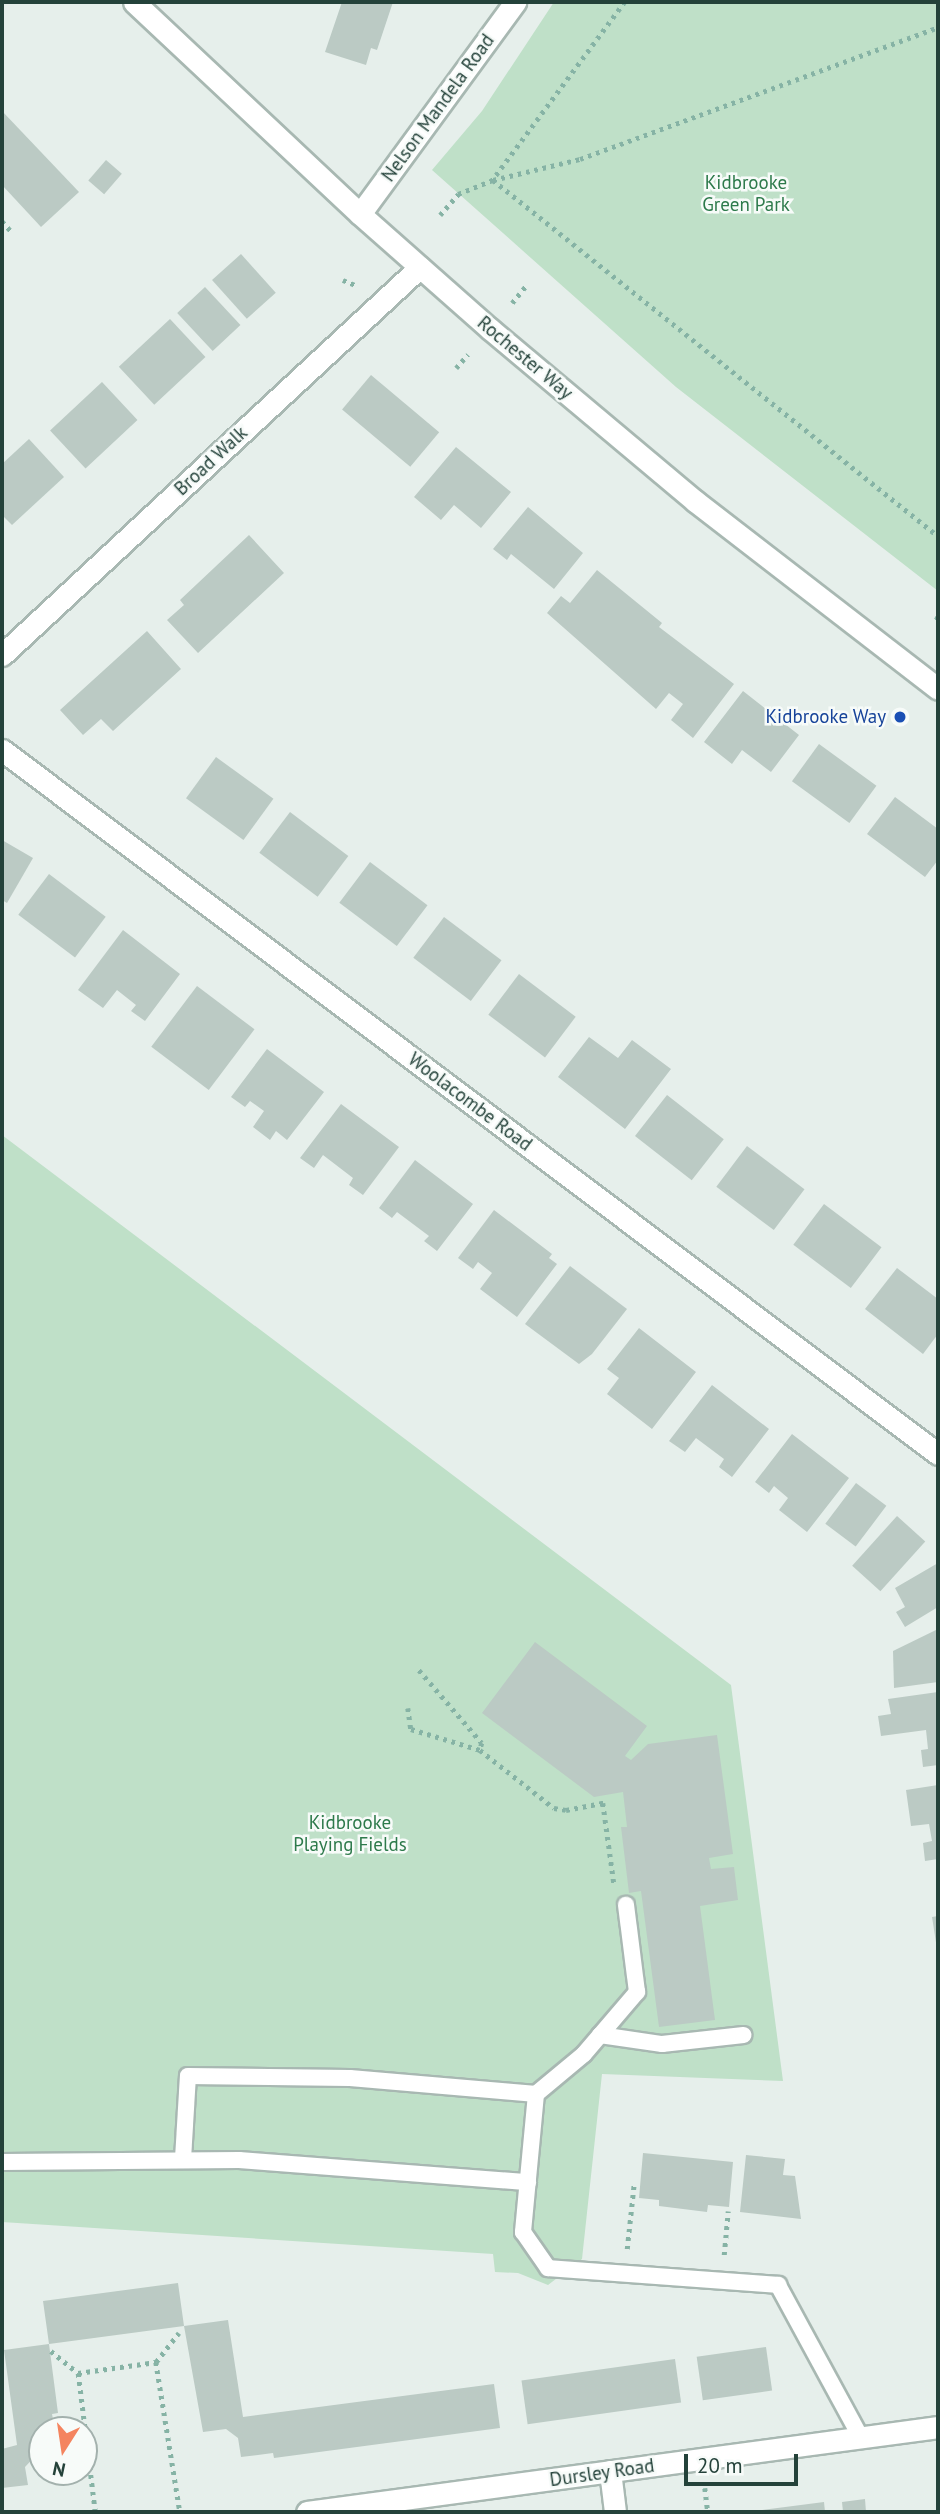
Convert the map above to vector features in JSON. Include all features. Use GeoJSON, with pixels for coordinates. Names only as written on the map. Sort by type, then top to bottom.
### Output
{"type":"FeatureCollection","features":[{"type":"Feature","properties":{"kind":"street","name":"Rochester Way"},"geometry":{"type":"LineString","coordinates":[[134,2],[420,267],[695,501],[938,689]]}},
{"type":"Feature","properties":{"kind":"street","name":"Nelson Mandela Road"},"geometry":{"type":"LineString","coordinates":[[360,214],[515,2]]}},
{"type":"Feature","properties":{"kind":"street","name":"Broad Walk"},"geometry":{"type":"LineString","coordinates":[[2,655],[420,267]]}},
{"type":"Feature","properties":{"kind":"street","name":"Woolacombe Road"},"geometry":{"type":"LineString","coordinates":[[2,750],[938,1454]]}},
{"type":"Feature","properties":{"kind":"street","name":"Dursley Road"},"geometry":{"type":"LineString","coordinates":[[307,2512],[938,2427]]}},
{"type":"Feature","properties":{"kind":"street"},"geometry":{"type":"LineString","coordinates":[[610,2472],[615,2512]]}},
{"type":"Feature","properties":{"kind":"lane"},"geometry":{"type":"LineString","coordinates":[[626,1905],[637,1993],[600,2035],[536,2094],[523,2232],[548,2268],[778,2285],[861,2438]]}},
{"type":"Feature","properties":{"kind":"lane"},"geometry":{"type":"LineString","coordinates":[[600,2035],[662,2044],[744,2035]]}},
{"type":"Feature","properties":{"kind":"lane"},"geometry":{"type":"LineString","coordinates":[[183,2159],[188,2076],[350,2078],[536,2094]]}},
{"type":"Feature","properties":{"kind":"lane"},"geometry":{"type":"LineString","coordinates":[[2,2162],[183,2159],[528,2182]]}},
{"type":"Feature","properties":{"kind":"path"},"geometry":{"type":"LineString","coordinates":[[493,180],[625,2]]}},
{"type":"Feature","properties":{"kind":"path"},"geometry":{"type":"LineString","coordinates":[[440,215],[458,194],[493,180],[580,159],[938,27]]}},
{"type":"Feature","properties":{"kind":"path"},"geometry":{"type":"LineString","coordinates":[[493,180],[938,536]]}},
{"type":"Feature","properties":{"kind":"path"},"geometry":{"type":"LineString","coordinates":[[2,221],[11,231]]}},
{"type":"Feature","properties":{"kind":"path"},"geometry":{"type":"LineString","coordinates":[[343,280],[360,286]]}},
{"type":"Feature","properties":{"kind":"path"},"geometry":{"type":"LineString","coordinates":[[512,303],[525,287]]}},
{"type":"Feature","properties":{"kind":"path"},"geometry":{"type":"LineString","coordinates":[[456,368],[468,354]]}},
{"type":"Feature","properties":{"kind":"path"},"geometry":{"type":"LineString","coordinates":[[419,1670],[482,1743],[480,1750]]}},
{"type":"Feature","properties":{"kind":"path"},"geometry":{"type":"LineString","coordinates":[[408,1708],[411,1729],[480,1750],[554,1808],[603,1803],[616,1896],[626,1905]]}},
{"type":"Feature","properties":{"kind":"path"},"geometry":{"type":"LineString","coordinates":[[614,2271],[615,2257],[628,2248],[634,2184]]}},
{"type":"Feature","properties":{"kind":"path"},"geometry":{"type":"LineString","coordinates":[[722,2280],[728,2211]]}},
{"type":"Feature","properties":{"kind":"path"},"geometry":{"type":"LineString","coordinates":[[78,2373],[156,2362],[179,2333]]}},
{"type":"Feature","properties":{"kind":"path"},"geometry":{"type":"LineString","coordinates":[[51,2351],[78,2373],[95,2512]]}},
{"type":"Feature","properties":{"kind":"path"},"geometry":{"type":"LineString","coordinates":[[156,2362],[180,2512]]}},
{"type":"Feature","properties":{"kind":"green space","name":"Kidbrooke Green Park"},"geometry":{"type":"Polygon","coordinates":[[[554,2],[938,2],[938,591],[676,387],[432,170],[482,111],[554,2]]]}},
{"type":"Feature","properties":{"kind":"green space","name":"Kidbrooke Playing Fields"},"geometry":{"type":"Polygon","coordinates":[[[2,1135],[731,1685],[783,2081],[602,2074],[582,2259],[548,2285],[518,2273],[495,2272],[493,2254],[2,2222],[2,1135]]]}},
{"type":"Feature","properties":{"kind":"building"},"geometry":{"type":"Polygon","coordinates":[[[342,2],[393,2],[377,50],[371,48],[366,65],[325,52],[342,2]]]}},
{"type":"Feature","properties":{"kind":"building"},"geometry":{"type":"Polygon","coordinates":[[[2,111],[79,192],[41,227],[2,185],[2,111]]]}},
{"type":"Feature","properties":{"kind":"building"},"geometry":{"type":"Polygon","coordinates":[[[106,160],[122,174],[104,194],[88,180],[106,160]]]}},
{"type":"Feature","properties":{"kind":"building"},"geometry":{"type":"Polygon","coordinates":[[[241,254],[276,293],[247,319],[212,280],[241,254]]]}},
{"type":"Feature","properties":{"kind":"building"},"geometry":{"type":"Polygon","coordinates":[[[205,287],[240,325],[213,351],[177,313],[205,287]]]}},
{"type":"Feature","properties":{"kind":"building"},"geometry":{"type":"Polygon","coordinates":[[[170,319],[205,357],[154,405],[119,367],[170,319]]]}},
{"type":"Feature","properties":{"kind":"building"},"geometry":{"type":"Polygon","coordinates":[[[371,375],[439,432],[410,467],[342,409],[371,375]]]}},
{"type":"Feature","properties":{"kind":"building"},"geometry":{"type":"Polygon","coordinates":[[[102,382],[137,420],[86,468],[50,430],[102,382]]]}},
{"type":"Feature","properties":{"kind":"building"},"geometry":{"type":"Polygon","coordinates":[[[29,439],[64,477],[12,525],[2,515],[2,464],[29,439]]]}},
{"type":"Feature","properties":{"kind":"building"},"geometry":{"type":"Polygon","coordinates":[[[456,447],[511,492],[481,528],[454,505],[441,520],[414,497],[456,447]]]}},
{"type":"Feature","properties":{"kind":"building"},"geometry":{"type":"Polygon","coordinates":[[[528,507],[583,553],[554,589],[511,554],[507,560],[493,549],[528,507]]]}},
{"type":"Feature","properties":{"kind":"building"},"geometry":{"type":"Polygon","coordinates":[[[249,535],[284,573],[198,653],[167,620],[184,605],[180,600],[249,535]]]}},
{"type":"Feature","properties":{"kind":"building"},"geometry":{"type":"Polygon","coordinates":[[[597,570],[662,623],[659,627],[734,684],[693,738],[671,720],[683,704],[669,693],[656,709],[547,613],[561,596],[570,603],[597,570]]]}},
{"type":"Feature","properties":{"kind":"building"},"geometry":{"type":"Polygon","coordinates":[[[147,631],[181,669],[113,731],[101,719],[83,735],[60,710],[147,631]]]}},
{"type":"Feature","properties":{"kind":"building"},"geometry":{"type":"Polygon","coordinates":[[[743,691],[799,735],[771,772],[742,750],[732,764],[704,742],[743,691]]]}},
{"type":"Feature","properties":{"kind":"building"},"geometry":{"type":"Polygon","coordinates":[[[819,744],[876,786],[849,823],[792,781],[819,744]]]}},
{"type":"Feature","properties":{"kind":"building"},"geometry":{"type":"Polygon","coordinates":[[[216,757],[273,799],[243,840],[186,798],[216,757]]]}},
{"type":"Feature","properties":{"kind":"building"},"geometry":{"type":"Polygon","coordinates":[[[895,797],[938,829],[938,860],[925,877],[867,834],[895,797]]]}},
{"type":"Feature","properties":{"kind":"building"},"geometry":{"type":"Polygon","coordinates":[[[290,812],[348,856],[318,897],[259,853],[290,812]]]}},
{"type":"Feature","properties":{"kind":"building"},"geometry":{"type":"Polygon","coordinates":[[[2,840],[33,858],[7,903],[2,900],[2,840]]]}},
{"type":"Feature","properties":{"kind":"building"},"geometry":{"type":"Polygon","coordinates":[[[370,862],[428,905],[397,946],[339,903],[370,862]]]}},
{"type":"Feature","properties":{"kind":"building"},"geometry":{"type":"Polygon","coordinates":[[[49,874],[106,917],[75,957],[18,915],[49,874]]]}},
{"type":"Feature","properties":{"kind":"building"},"geometry":{"type":"Polygon","coordinates":[[[444,917],[502,960],[471,1001],[413,958],[444,917]]]}},
{"type":"Feature","properties":{"kind":"building"},"geometry":{"type":"Polygon","coordinates":[[[123,930],[180,974],[145,1021],[131,1011],[136,1005],[117,990],[103,1008],[78,990],[123,930]]]}},
{"type":"Feature","properties":{"kind":"building"},"geometry":{"type":"Polygon","coordinates":[[[519,974],[576,1017],[545,1057],[488,1015],[519,974]]]}},
{"type":"Feature","properties":{"kind":"building"},"geometry":{"type":"Polygon","coordinates":[[[197,986],[255,1029],[209,1090],[151,1047],[197,986]]]}},
{"type":"Feature","properties":{"kind":"building"},"geometry":{"type":"Polygon","coordinates":[[[589,1037],[618,1058],[632,1040],[671,1069],[625,1129],[558,1077],[589,1037]]]}},
{"type":"Feature","properties":{"kind":"building"},"geometry":{"type":"Polygon","coordinates":[[[267,1049],[324,1092],[287,1140],[276,1131],[270,1140],[253,1127],[264,1111],[250,1101],[245,1107],[231,1097],[267,1049]]]}},
{"type":"Feature","properties":{"kind":"building"},"geometry":{"type":"Polygon","coordinates":[[[667,1095],[724,1139],[692,1180],[635,1136],[667,1095]]]}},
{"type":"Feature","properties":{"kind":"building"},"geometry":{"type":"Polygon","coordinates":[[[341,1104],[399,1147],[363,1195],[349,1185],[353,1178],[323,1155],[314,1168],[300,1158],[341,1104]]]}},
{"type":"Feature","properties":{"kind":"building"},"geometry":{"type":"Polygon","coordinates":[[[747,1146],[805,1189],[774,1230],[716,1187],[747,1146]]]}},
{"type":"Feature","properties":{"kind":"building"},"geometry":{"type":"Polygon","coordinates":[[[415,1160],[473,1204],[437,1251],[424,1241],[429,1236],[397,1212],[392,1218],[379,1208],[415,1160]]]}},
{"type":"Feature","properties":{"kind":"building"},"geometry":{"type":"Polygon","coordinates":[[[824,1204],[882,1247],[851,1288],[793,1245],[824,1204]]]}},
{"type":"Feature","properties":{"kind":"building"},"geometry":{"type":"Polygon","coordinates":[[[494,1210],[552,1254],[549,1258],[557,1264],[517,1317],[480,1289],[492,1273],[478,1262],[473,1269],[458,1258],[494,1210]]]}},
{"type":"Feature","properties":{"kind":"building"},"geometry":{"type":"Polygon","coordinates":[[[570,1266],[627,1309],[592,1354],[579,1364],[525,1324],[570,1266]]]}},
{"type":"Feature","properties":{"kind":"building"},"geometry":{"type":"Polygon","coordinates":[[[897,1268],[938,1299],[938,1334],[923,1354],[865,1309],[897,1268]]]}},
{"type":"Feature","properties":{"kind":"building"},"geometry":{"type":"Polygon","coordinates":[[[639,1328],[696,1372],[652,1429],[607,1394],[619,1378],[607,1369],[639,1328]]]}},
{"type":"Feature","properties":{"kind":"building"},"geometry":{"type":"Polygon","coordinates":[[[712,1385],[769,1429],[732,1477],[719,1467],[724,1459],[696,1438],[685,1452],[669,1441],[712,1385]]]}},
{"type":"Feature","properties":{"kind":"building"},"geometry":{"type":"Polygon","coordinates":[[[792,1434],[849,1478],[807,1532],[779,1510],[788,1498],[774,1486],[769,1493],[755,1482],[792,1434]]]}},
{"type":"Feature","properties":{"kind":"building"},"geometry":{"type":"Polygon","coordinates":[[[856,1483],[886,1506],[856,1547],[825,1524],[856,1483]]]}},
{"type":"Feature","properties":{"kind":"building"},"geometry":{"type":"Polygon","coordinates":[[[897,1516],[925,1541],[880,1591],[852,1566],[897,1516]]]}},
{"type":"Feature","properties":{"kind":"building"},"geometry":{"type":"Polygon","coordinates":[[[938,1563],[938,1607],[905,1627],[896,1612],[905,1607],[895,1588],[938,1563]]]}},
{"type":"Feature","properties":{"kind":"building"},"geometry":{"type":"Polygon","coordinates":[[[938,1629],[938,1682],[894,1688],[893,1651],[938,1629]]]}},
{"type":"Feature","properties":{"kind":"building"},"geometry":{"type":"Polygon","coordinates":[[[535,1642],[647,1726],[625,1756],[631,1760],[648,1744],[717,1735],[733,1854],[709,1858],[711,1869],[734,1867],[738,1900],[700,1906],[715,2020],[659,2027],[641,1891],[629,1893],[621,1827],[627,1827],[623,1792],[594,1797],[482,1713],[535,1642]]]}},
{"type":"Feature","properties":{"kind":"building"},"geometry":{"type":"Polygon","coordinates":[[[938,1692],[938,1765],[923,1767],[921,1750],[928,1749],[926,1730],[881,1736],[878,1716],[891,1714],[888,1699],[938,1692]]]}},
{"type":"Feature","properties":{"kind":"building"},"geometry":{"type":"Polygon","coordinates":[[[938,1785],[938,1859],[925,1861],[923,1843],[932,1841],[929,1824],[911,1826],[906,1790],[938,1785]]]}},
{"type":"Feature","properties":{"kind":"building"},"geometry":{"type":"Polygon","coordinates":[[[938,1916],[938,1949],[937,1949],[932,1917],[938,1916]]]}},
{"type":"Feature","properties":{"kind":"building"},"geometry":{"type":"Polygon","coordinates":[[[643,2153],[733,2162],[729,2207],[708,2205],[707,2212],[659,2206],[659,2200],[639,2198],[643,2153]]]}},
{"type":"Feature","properties":{"kind":"building"},"geometry":{"type":"Polygon","coordinates":[[[746,2155],[785,2159],[783,2175],[795,2176],[801,2219],[740,2212],[746,2155]]]}},
{"type":"Feature","properties":{"kind":"building"},"geometry":{"type":"Polygon","coordinates":[[[178,2283],[184,2326],[49,2344],[43,2301],[178,2283]]]}},
{"type":"Feature","properties":{"kind":"building"},"geometry":{"type":"Polygon","coordinates":[[[228,2320],[243,2417],[494,2384],[500,2428],[274,2458],[273,2453],[241,2457],[238,2438],[226,2429],[203,2432],[184,2326],[228,2320]]]}},
{"type":"Feature","properties":{"kind":"building"},"geometry":{"type":"Polygon","coordinates":[[[49,2344],[58,2413],[52,2416],[28,2416],[28,2464],[25,2467],[28,2485],[2,2488],[2,2449],[17,2445],[4,2350],[49,2344]]]}},
{"type":"Feature","properties":{"kind":"building"},"geometry":{"type":"Polygon","coordinates":[[[766,2347],[772,2391],[703,2400],[697,2357],[766,2347]]]}},
{"type":"Feature","properties":{"kind":"building"},"geometry":{"type":"Polygon","coordinates":[[[675,2359],[681,2403],[528,2424],[522,2381],[675,2359]]]}},
{"type":"Feature","properties":{"kind":"building"},"geometry":{"type":"Polygon","coordinates":[[[865,2499],[866,2512],[843,2512],[842,2502],[865,2499]]]}},
{"type":"Feature","properties":{"kind":"building"},"geometry":{"type":"Polygon","coordinates":[[[824,2502],[825,2512],[755,2512],[755,2511],[824,2502]]]}},
{"type":"Feature","properties":{"kind":"place","name":"Kidbrooke Way"},"geometry":{"type":"Point","coordinates":[900,717]}}]}
